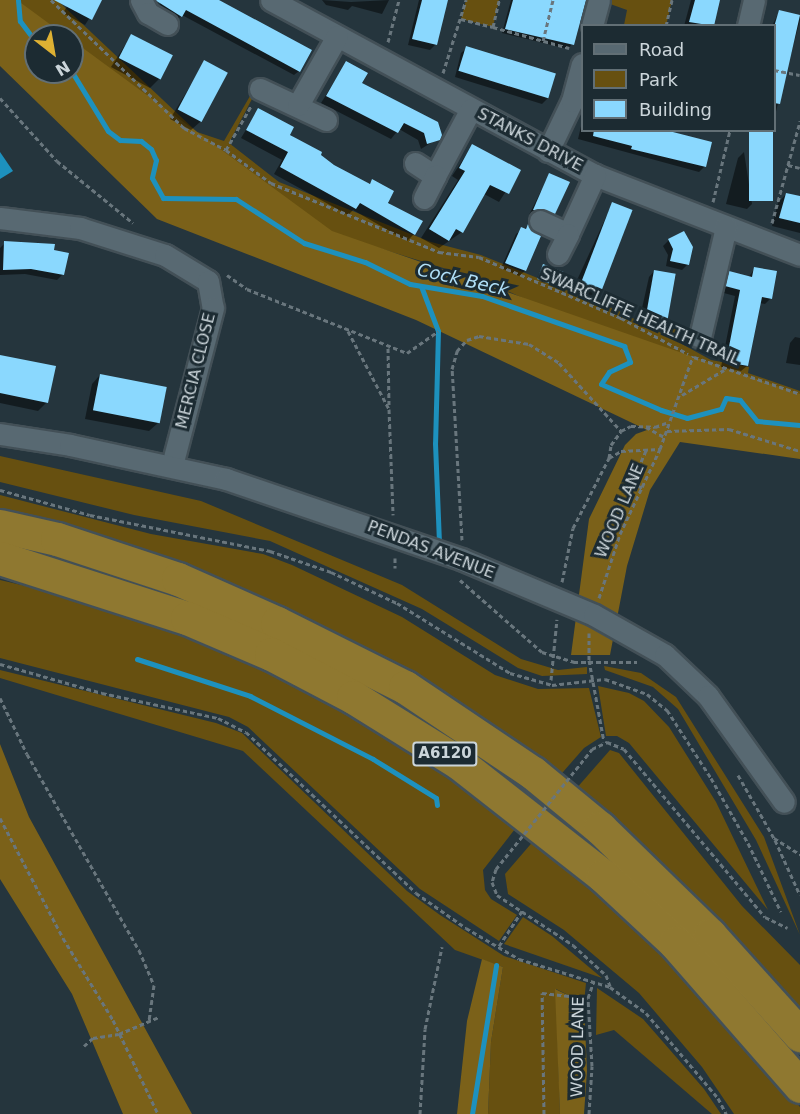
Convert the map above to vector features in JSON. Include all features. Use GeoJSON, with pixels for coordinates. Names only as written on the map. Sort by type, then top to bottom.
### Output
{"type":"FeatureCollection","features":[{"type":"Feature","properties":{"kind":"highway","name":"A6120"},"geometry":{"type":"LineString","coordinates":[[0,526],[57,539],[178,579],[277,623],[405,687],[532,773],[600,828],[710,935],[800,1035]]}},
{"type":"Feature","properties":{"kind":"highway","name":"A6120"},"geometry":{"type":"LineString","coordinates":[[0,558],[176,615],[271,654],[353,697],[459,763],[603,876],[675,943],[800,1086]]}},
{"type":"Feature","properties":{"kind":"street"},"geometry":{"type":"LineString","coordinates":[[593,24],[599,0]]}},
{"type":"Feature","properties":{"kind":"street"},"geometry":{"type":"LineString","coordinates":[[748,24],[754,0]]}},
{"type":"Feature","properties":{"kind":"street"},"geometry":{"type":"LineString","coordinates":[[134,3],[167,24]]}},
{"type":"Feature","properties":{"kind":"street","name":"STANKS DRIVE"},"geometry":{"type":"LineString","coordinates":[[284,3],[337,36],[595,175],[800,255]]}},
{"type":"Feature","properties":{"kind":"street"},"geometry":{"type":"LineString","coordinates":[[298,105],[337,36]]}},
{"type":"Feature","properties":{"kind":"street"},"geometry":{"type":"LineString","coordinates":[[548,151],[572,101],[578,57]]}},
{"type":"Feature","properties":{"kind":"street"},"geometry":{"type":"LineString","coordinates":[[260,89],[326,120]]}},
{"type":"Feature","properties":{"kind":"street"},"geometry":{"type":"LineString","coordinates":[[424,198],[471,109]]}},
{"type":"Feature","properties":{"kind":"street"},"geometry":{"type":"LineString","coordinates":[[415,163],[435,176]]}},
{"type":"Feature","properties":{"kind":"street"},"geometry":{"type":"LineString","coordinates":[[558,254],[595,175]]}},
{"type":"Feature","properties":{"kind":"street","name":"MERCIA CLOSE"},"geometry":{"type":"LineString","coordinates":[[0,218],[80,228],[165,255],[208,281],[213,308],[172,465]]}},
{"type":"Feature","properties":{"kind":"street"},"geometry":{"type":"LineString","coordinates":[[540,221],[568,234]]}},
{"type":"Feature","properties":{"kind":"street"},"geometry":{"type":"LineString","coordinates":[[696,346],[718,224]]}},
{"type":"Feature","properties":{"kind":"street","name":"PENDAS AVENUE"},"geometry":{"type":"LineString","coordinates":[[0,434],[172,465],[226,479],[461,559],[594,615],[665,655],[708,696],[784,802]]}},
{"type":"Feature","properties":{"kind":"path","name":"SWARCLIFFE HEALTH TRAIL"},"geometry":{"type":"LineString","coordinates":[[51,0],[184,128],[226,150],[271,183],[361,224],[439,252],[479,257],[621,318],[696,346],[725,369],[800,394]]}},
{"type":"Feature","properties":{"kind":"path"},"geometry":{"type":"LineString","coordinates":[[383,60],[399,0]]}},
{"type":"Feature","properties":{"kind":"path"},"geometry":{"type":"LineString","coordinates":[[437,90],[466,0]]}},
{"type":"Feature","properties":{"kind":"path"},"geometry":{"type":"LineString","coordinates":[[493,27],[500,0]]}},
{"type":"Feature","properties":{"kind":"path"},"geometry":{"type":"LineString","coordinates":[[543,41],[553,0]]}},
{"type":"Feature","properties":{"kind":"path"},"geometry":{"type":"LineString","coordinates":[[666,24],[672,0]]}},
{"type":"Feature","properties":{"kind":"path"},"geometry":{"type":"LineString","coordinates":[[551,11],[557,12]]}},
{"type":"Feature","properties":{"kind":"path"},"geometry":{"type":"LineString","coordinates":[[461,19],[543,41],[578,57]]}},
{"type":"Feature","properties":{"kind":"path"},"geometry":{"type":"LineString","coordinates":[[776,69],[800,75]]}},
{"type":"Feature","properties":{"kind":"path"},"geometry":{"type":"LineString","coordinates":[[226,150],[260,89]]}},
{"type":"Feature","properties":{"kind":"path"},"geometry":{"type":"LineString","coordinates":[[0,98],[57,161],[138,226]]}},
{"type":"Feature","properties":{"kind":"path"},"geometry":{"type":"LineString","coordinates":[[767,242],[800,121]]}},
{"type":"Feature","properties":{"kind":"path"},"geometry":{"type":"LineString","coordinates":[[718,224],[730,132]]}},
{"type":"Feature","properties":{"kind":"path"},"geometry":{"type":"LineString","coordinates":[[788,165],[800,168]]}},
{"type":"Feature","properties":{"kind":"path"},"geometry":{"type":"LineString","coordinates":[[218,268],[247,289],[407,353],[438,331]]}},
{"type":"Feature","properties":{"kind":"path"},"geometry":{"type":"LineString","coordinates":[[347,330],[389,409]]}},
{"type":"Feature","properties":{"kind":"path"},"geometry":{"type":"LineString","coordinates":[[621,431],[559,363],[530,344],[479,336],[467,340],[457,351],[452,369],[452,408],[463,519],[460,583],[542,651],[574,662],[589,660],[643,663]]}},
{"type":"Feature","properties":{"kind":"path","name":"WOOD LANE"},"geometry":{"type":"LineString","coordinates":[[604,742],[587,644],[620,534],[660,449],[696,346]]}},
{"type":"Feature","properties":{"kind":"path"},"geometry":{"type":"LineString","coordinates":[[388,347],[395,568]]}},
{"type":"Feature","properties":{"kind":"path"},"geometry":{"type":"LineString","coordinates":[[680,396],[694,384],[725,369]]}},
{"type":"Feature","properties":{"kind":"path"},"geometry":{"type":"LineString","coordinates":[[551,680],[559,601],[573,528],[609,458],[610,445],[621,431],[631,426],[666,423]]}},
{"type":"Feature","properties":{"kind":"path"},"geometry":{"type":"LineString","coordinates":[[645,426],[664,437]]}},
{"type":"Feature","properties":{"kind":"path"},"geometry":{"type":"LineString","coordinates":[[667,431],[729,429],[800,451]]}},
{"type":"Feature","properties":{"kind":"path"},"geometry":{"type":"LineString","coordinates":[[642,488],[632,482],[638,461],[647,449]]}},
{"type":"Feature","properties":{"kind":"path"},"geometry":{"type":"LineString","coordinates":[[609,458],[621,450],[660,449]]}},
{"type":"Feature","properties":{"kind":"path"},"geometry":{"type":"LineString","coordinates":[[0,490],[90,515],[270,550],[331,572],[397,603],[510,673],[552,685],[593,679],[630,686],[667,710],[748,843],[781,912]]}},
{"type":"Feature","properties":{"kind":"path"},"geometry":{"type":"LineString","coordinates":[[0,664],[102,693],[218,718],[246,732],[416,893],[519,959],[610,987],[646,1013],[718,1098],[726,1114]]}},
{"type":"Feature","properties":{"kind":"path"},"geometry":{"type":"LineString","coordinates":[[0,698],[27,754],[139,950],[154,985],[149,1021]]}},
{"type":"Feature","properties":{"kind":"path"},"geometry":{"type":"LineString","coordinates":[[610,987],[606,975],[573,945],[494,891],[492,878],[496,869],[592,749],[604,742],[615,742],[624,749],[765,917],[788,928]]}},
{"type":"Feature","properties":{"kind":"path"},"geometry":{"type":"LineString","coordinates":[[735,769],[774,838],[800,895]]}},
{"type":"Feature","properties":{"kind":"path"},"geometry":{"type":"LineString","coordinates":[[0,818],[119,1034],[158,1114]]}},
{"type":"Feature","properties":{"kind":"path"},"geometry":{"type":"LineString","coordinates":[[774,838],[800,854]]}},
{"type":"Feature","properties":{"kind":"path"},"geometry":{"type":"LineString","coordinates":[[498,946],[522,911]]}},
{"type":"Feature","properties":{"kind":"path"},"geometry":{"type":"LineString","coordinates":[[420,1114],[425,1029],[442,947]]}},
{"type":"Feature","properties":{"kind":"path","name":"WOOD LANE"},"geometry":{"type":"LineString","coordinates":[[589,1114],[592,1065],[588,998],[594,981]]}},
{"type":"Feature","properties":{"kind":"path"},"geometry":{"type":"LineString","coordinates":[[544,1114],[542,993],[588,998]]}},
{"type":"Feature","properties":{"kind":"path"},"geometry":{"type":"LineString","coordinates":[[84,1046],[93,1038],[119,1034],[159,1017]]}},
{"type":"Feature","properties":{"kind":"green space"},"geometry":{"type":"Polygon","coordinates":[[[0,0],[57,0],[82,24],[24,24],[0,0]]]}},
{"type":"Feature","properties":{"kind":"green space"},"geometry":{"type":"Polygon","coordinates":[[[466,0],[499,0],[493,27],[461,19],[466,0]]]}},
{"type":"Feature","properties":{"kind":"green space"},"geometry":{"type":"Polygon","coordinates":[[[599,0],[672,0],[666,24],[624,24],[627,10],[599,0]]]}},
{"type":"Feature","properties":{"kind":"green space"},"geometry":{"type":"Polygon","coordinates":[[[84,25],[197,132],[224,141],[250,96],[253,97],[229,143],[279,182],[431,242],[481,255],[619,311],[667,336],[671,324],[686,329],[682,344],[711,360],[749,367],[748,373],[800,391],[800,422],[485,281],[302,224],[84,77],[84,25]]]}},
{"type":"Feature","properties":{"kind":"green space"},"geometry":{"type":"Polygon","coordinates":[[[0,456],[201,501],[402,585],[521,659],[558,670],[587,667],[587,674],[542,676],[518,668],[422,609],[270,541],[134,515],[0,482],[0,456]]]}},
{"type":"Feature","properties":{"kind":"green space"},"geometry":{"type":"Polygon","coordinates":[[[0,495],[151,534],[263,554],[292,565],[402,617],[495,675],[538,689],[589,688],[601,737],[584,748],[556,780],[455,707],[0,513],[0,495]]]}},
{"type":"Feature","properties":{"kind":"green space"},"geometry":{"type":"Polygon","coordinates":[[[0,580],[30,587],[46,582],[260,660],[402,738],[522,820],[483,870],[485,890],[491,899],[517,915],[499,941],[420,889],[248,727],[229,717],[0,658],[0,580]]]}},
{"type":"Feature","properties":{"kind":"green space"},"geometry":{"type":"Polygon","coordinates":[[[604,666],[641,673],[676,697],[764,837],[800,935],[756,840],[678,709],[653,687],[605,670],[604,666]]]}},
{"type":"Feature","properties":{"kind":"green space"},"geometry":{"type":"Polygon","coordinates":[[[0,670],[216,723],[242,733],[407,891],[440,915],[504,956],[586,983],[584,1003],[556,989],[560,1114],[488,1114],[491,1042],[503,967],[455,950],[243,751],[0,678],[0,670]]]}},
{"type":"Feature","properties":{"kind":"green space"},"geometry":{"type":"Polygon","coordinates":[[[598,686],[629,693],[644,701],[669,727],[716,802],[768,910],[629,743],[617,736],[606,736],[598,686]]]}},
{"type":"Feature","properties":{"kind":"green space"},"geometry":{"type":"Polygon","coordinates":[[[610,750],[619,753],[742,906],[800,965],[800,1018],[575,790],[610,750]]]}},
{"type":"Feature","properties":{"kind":"green space"},"geometry":{"type":"Polygon","coordinates":[[[536,838],[628,918],[724,1016],[800,1107],[800,1114],[734,1114],[702,1067],[639,993],[564,930],[508,894],[505,874],[536,838]]]}},
{"type":"Feature","properties":{"kind":"green space"},"geometry":{"type":"Polygon","coordinates":[[[523,917],[552,936],[602,978],[504,944],[523,917]]]}},
{"type":"Feature","properties":{"kind":"green space"},"geometry":{"type":"Polygon","coordinates":[[[597,988],[643,1019],[704,1089],[721,1114],[712,1114],[614,1030],[596,1035],[597,988]]]}},
{"type":"Feature","properties":{"kind":"shaded area"},"geometry":{"type":"Polygon","coordinates":[[[0,0],[17,0],[50,24],[24,24],[24,84],[84,84],[84,49],[332,231],[800,394],[800,459],[680,442],[650,490],[627,566],[610,655],[571,655],[589,519],[625,445],[636,434],[647,430],[416,320],[157,219],[0,66],[0,0]]]}},
{"type":"Feature","properties":{"kind":"shaded area"},"geometry":{"type":"Polygon","coordinates":[[[0,744],[29,817],[192,1114],[123,1114],[72,994],[0,879],[0,744]]]}},
{"type":"Feature","properties":{"kind":"shaded area"},"geometry":{"type":"Polygon","coordinates":[[[482,959],[503,967],[491,1042],[488,1114],[457,1114],[467,1021],[482,959]]]}},
{"type":"Feature","properties":{"kind":"shaded area"},"geometry":{"type":"Polygon","coordinates":[[[555,989],[584,1003],[587,1071],[584,1114],[560,1114],[555,989]]]}},
{"type":"Feature","properties":{"kind":"water"},"geometry":{"type":"Polygon","coordinates":[[[0,152],[13,171],[0,179],[0,152]]]}},
{"type":"Feature","properties":{"kind":"building"},"geometry":{"type":"Polygon","coordinates":[[[54,0],[102,0],[92,20],[54,0]]]}},
{"type":"Feature","properties":{"kind":"building"},"geometry":{"type":"Polygon","coordinates":[[[155,0],[219,0],[312,50],[300,72],[186,10],[182,17],[155,0]]]}},
{"type":"Feature","properties":{"kind":"building"},"geometry":{"type":"Polygon","coordinates":[[[422,0],[448,0],[437,45],[412,39],[422,0]]]}},
{"type":"Feature","properties":{"kind":"building"},"geometry":{"type":"Polygon","coordinates":[[[513,0],[586,0],[574,45],[505,29],[513,0]]]}},
{"type":"Feature","properties":{"kind":"building"},"geometry":{"type":"Polygon","coordinates":[[[695,0],[720,0],[714,24],[689,22],[695,0]]]}},
{"type":"Feature","properties":{"kind":"building"},"geometry":{"type":"Polygon","coordinates":[[[779,10],[800,15],[780,104],[776,103],[775,24],[779,10]]]}},
{"type":"Feature","properties":{"kind":"building"},"geometry":{"type":"Polygon","coordinates":[[[131,34],[173,55],[161,79],[119,58],[131,34]]]}},
{"type":"Feature","properties":{"kind":"building"},"geometry":{"type":"Polygon","coordinates":[[[466,46],[556,73],[548,98],[458,71],[466,46]]]}},
{"type":"Feature","properties":{"kind":"building"},"geometry":{"type":"Polygon","coordinates":[[[204,60],[228,73],[202,122],[178,109],[204,60]]]}},
{"type":"Feature","properties":{"kind":"building"},"geometry":{"type":"Polygon","coordinates":[[[346,61],[368,73],[362,83],[438,122],[442,135],[440,140],[427,144],[424,133],[404,123],[398,133],[326,96],[346,61]]]}},
{"type":"Feature","properties":{"kind":"building"},"geometry":{"type":"Polygon","coordinates":[[[258,108],[294,127],[290,135],[322,152],[321,155],[334,165],[370,184],[372,179],[394,191],[388,203],[423,221],[415,235],[360,203],[356,209],[280,167],[288,152],[246,130],[258,108]]]}},
{"type":"Feature","properties":{"kind":"building"},"geometry":{"type":"Polygon","coordinates":[[[594,132],[673,132],[712,142],[706,167],[631,149],[632,146],[593,136],[594,132]]]}},
{"type":"Feature","properties":{"kind":"building"},"geometry":{"type":"Polygon","coordinates":[[[749,132],[773,132],[773,201],[749,201],[749,132]]]}},
{"type":"Feature","properties":{"kind":"building"},"geometry":{"type":"Polygon","coordinates":[[[472,144],[521,170],[509,194],[490,185],[463,233],[456,229],[449,241],[429,229],[465,171],[459,168],[472,144]]]}},
{"type":"Feature","properties":{"kind":"building"},"geometry":{"type":"Polygon","coordinates":[[[549,173],[570,182],[555,214],[533,210],[549,173]]]}},
{"type":"Feature","properties":{"kind":"building"},"geometry":{"type":"Polygon","coordinates":[[[786,193],[800,196],[800,223],[779,218],[786,193]]]}},
{"type":"Feature","properties":{"kind":"building"},"geometry":{"type":"Polygon","coordinates":[[[612,202],[633,210],[600,294],[580,286],[612,202]]]}},
{"type":"Feature","properties":{"kind":"building"},"geometry":{"type":"Polygon","coordinates":[[[528,224],[541,236],[526,271],[505,263],[521,227],[526,229],[528,224]]]}},
{"type":"Feature","properties":{"kind":"building"},"geometry":{"type":"Polygon","coordinates":[[[684,231],[693,247],[689,265],[670,261],[673,249],[668,239],[684,231]]]}},
{"type":"Feature","properties":{"kind":"building"},"geometry":{"type":"Polygon","coordinates":[[[4,241],[55,244],[54,250],[69,253],[64,275],[31,269],[3,270],[4,241]]]}},
{"type":"Feature","properties":{"kind":"building"},"geometry":{"type":"Polygon","coordinates":[[[543,264],[564,272],[558,287],[537,279],[543,264]]]}},
{"type":"Feature","properties":{"kind":"building"},"geometry":{"type":"Polygon","coordinates":[[[754,267],[777,271],[772,299],[762,297],[748,366],[726,362],[740,290],[725,286],[729,271],[752,277],[754,267]]]}},
{"type":"Feature","properties":{"kind":"building"},"geometry":{"type":"Polygon","coordinates":[[[654,270],[676,274],[667,325],[645,321],[654,270]]]}},
{"type":"Feature","properties":{"kind":"building"},"geometry":{"type":"Polygon","coordinates":[[[0,355],[56,366],[48,403],[0,393],[0,355]]]}},
{"type":"Feature","properties":{"kind":"building"},"geometry":{"type":"Polygon","coordinates":[[[100,374],[167,387],[160,423],[93,410],[100,374]]]}},
{"type":"Feature","properties":{"kind":"waterway","name":"Cock Beck"},"geometry":{"type":"LineString","coordinates":[[18,0],[20,21],[24,26]]}},
{"type":"Feature","properties":{"kind":"waterway","name":"Cock Beck"},"geometry":{"type":"LineString","coordinates":[[79,84],[108,131],[120,140],[141,141],[151,149],[156,160],[152,178],[163,198],[236,199],[304,243],[365,262],[410,284],[482,296],[624,346],[630,362],[609,372],[601,384],[661,410],[687,418],[721,409],[726,398],[740,400],[757,421],[800,425]]}},
{"type":"Feature","properties":{"kind":"waterway"},"geometry":{"type":"LineString","coordinates":[[421,286],[438,331],[435,443],[439,543]]}},
{"type":"Feature","properties":{"kind":"waterway"},"geometry":{"type":"LineString","coordinates":[[137,659],[250,696],[373,759],[436,798],[437,805]]}},
{"type":"Feature","properties":{"kind":"waterway"},"geometry":{"type":"LineString","coordinates":[[472,1114],[496,965]]}}]}
